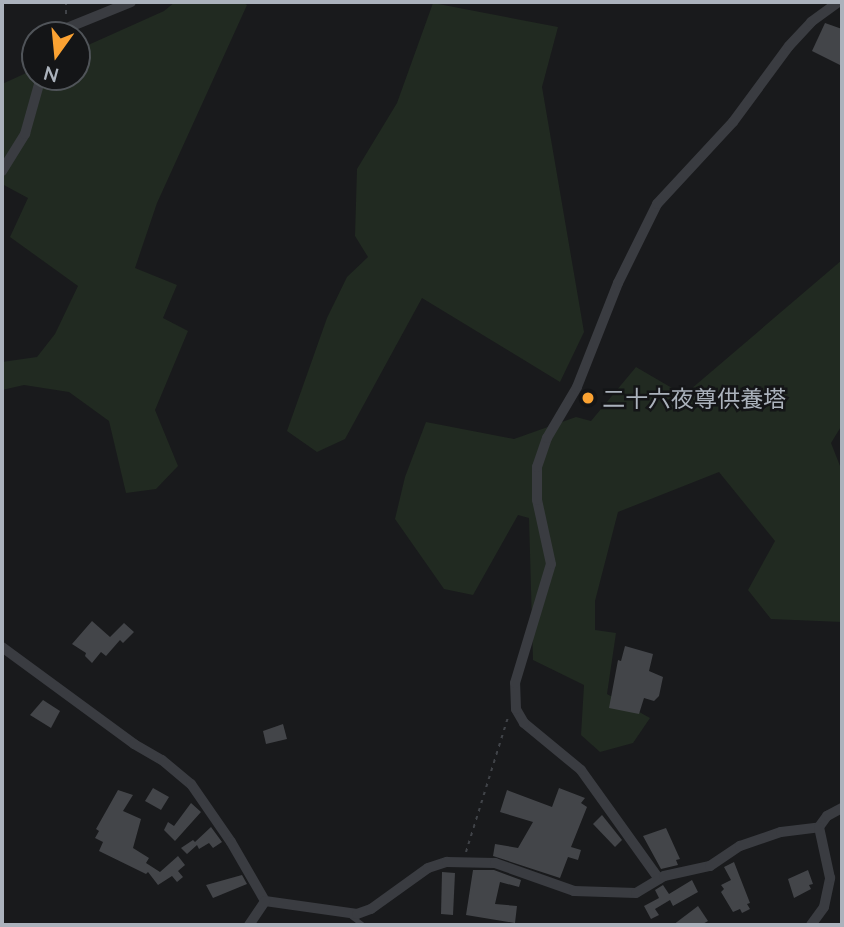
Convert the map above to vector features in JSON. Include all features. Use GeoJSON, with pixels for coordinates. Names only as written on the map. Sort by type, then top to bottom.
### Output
{"type":"FeatureCollection","features":[{"type":"Feature","properties":{"kind":"street"},"geometry":{"type":"LineString","coordinates":[[89,21],[131,2]]}},
{"type":"Feature","properties":{"kind":"street"},"geometry":{"type":"LineString","coordinates":[[659,879],[582,769],[524,723],[514,699],[520,663],[551,564],[537,500],[537,467],[547,438],[581,378],[642,230],[661,199],[733,122],[789,46],[811,22],[839,2]]}},
{"type":"Feature","properties":{"kind":"street"},"geometry":{"type":"LineString","coordinates":[[2,171],[25,134],[37,91]]}},
{"type":"Feature","properties":{"kind":"street"},"geometry":{"type":"LineString","coordinates":[[2,647],[134,744],[162,760],[191,784],[231,842],[265,901]]}},
{"type":"Feature","properties":{"kind":"street"},"geometry":{"type":"LineString","coordinates":[[265,901],[275,900],[348,914],[371,909],[428,868],[447,863],[495,863],[574,891],[636,893],[659,879],[710,866],[740,846],[770,836],[819,827],[828,816],[842,808]]}},
{"type":"Feature","properties":{"kind":"street"},"geometry":{"type":"LineString","coordinates":[[810,925],[824,907],[830,878],[819,827]]}},
{"type":"Feature","properties":{"kind":"street"},"geometry":{"type":"LineString","coordinates":[[249,925],[265,901]]}},
{"type":"Feature","properties":{"kind":"lane"},"geometry":{"type":"LineString","coordinates":[[348,914],[363,925]]}},
{"type":"Feature","properties":{"kind":"path"},"geometry":{"type":"LineString","coordinates":[[65,21],[66,2]]}},
{"type":"Feature","properties":{"kind":"path"},"geometry":{"type":"LineString","coordinates":[[463,863],[514,699]]}},
{"type":"Feature","properties":{"kind":"shaded area"},"geometry":{"type":"Polygon","coordinates":[[[175,2],[243,2],[247,5],[157,203],[135,268],[177,285],[163,318],[188,331],[155,410],[178,466],[156,489],[126,493],[109,421],[69,392],[24,385],[2,390],[2,362],[37,357],[55,334],[78,286],[10,237],[28,198],[2,184],[2,84],[21,75],[21,91],[91,91],[91,44],[164,11],[175,2]]]}},
{"type":"Feature","properties":{"kind":"shaded area"},"geometry":{"type":"Polygon","coordinates":[[[433,3],[558,27],[542,87],[584,332],[560,382],[422,298],[345,439],[317,452],[287,431],[327,318],[347,277],[368,257],[355,236],[357,169],[397,103],[433,3]]]}},
{"type":"Feature","properties":{"kind":"shaded area"},"geometry":{"type":"Polygon","coordinates":[[[842,260],[842,425],[831,443],[842,471],[842,622],[771,619],[748,590],[775,541],[719,472],[618,512],[595,601],[595,630],[616,633],[607,694],[650,718],[633,743],[600,752],[581,735],[584,685],[533,660],[529,518],[518,515],[473,595],[444,589],[395,519],[405,477],[426,422],[514,439],[576,417],[591,421],[636,367],[684,395],[842,260]]]}},
{"type":"Feature","properties":{"kind":"building"},"geometry":{"type":"Polygon","coordinates":[[[825,23],[842,29],[842,66],[812,51],[825,23]]]}},
{"type":"Feature","properties":{"kind":"building"},"geometry":{"type":"Polygon","coordinates":[[[92,621],[110,637],[124,623],[134,632],[123,643],[120,640],[106,656],[101,652],[92,663],[85,656],[86,653],[72,644],[92,621]]]}},
{"type":"Feature","properties":{"kind":"building"},"geometry":{"type":"Polygon","coordinates":[[[625,646],[653,654],[649,671],[663,677],[659,696],[654,701],[644,698],[639,714],[609,708],[618,660],[621,661],[625,646]]]}},
{"type":"Feature","properties":{"kind":"building"},"geometry":{"type":"Polygon","coordinates":[[[43,700],[60,711],[51,728],[30,715],[43,700]]]}},
{"type":"Feature","properties":{"kind":"building"},"geometry":{"type":"Polygon","coordinates":[[[283,724],[287,739],[266,744],[263,731],[283,724]]]}},
{"type":"Feature","properties":{"kind":"building"},"geometry":{"type":"Polygon","coordinates":[[[153,788],[169,797],[161,810],[145,801],[153,788]]]}},
{"type":"Feature","properties":{"kind":"building"},"geometry":{"type":"Polygon","coordinates":[[[559,788],[585,798],[581,803],[587,807],[571,847],[581,850],[578,860],[568,857],[560,878],[493,856],[495,844],[518,848],[533,822],[500,812],[507,790],[552,807],[559,788]]]}},
{"type":"Feature","properties":{"kind":"building"},"geometry":{"type":"Polygon","coordinates":[[[118,790],[133,795],[123,811],[141,819],[133,848],[149,858],[146,863],[160,872],[178,856],[185,865],[178,871],[183,877],[177,882],[172,876],[158,885],[148,872],[146,874],[99,851],[103,842],[95,838],[99,831],[96,829],[118,790]]]}},
{"type":"Feature","properties":{"kind":"building"},"geometry":{"type":"Polygon","coordinates":[[[191,803],[201,812],[175,841],[164,830],[168,822],[174,826],[191,803]]]}},
{"type":"Feature","properties":{"kind":"building"},"geometry":{"type":"Polygon","coordinates":[[[602,815],[622,840],[615,847],[593,824],[602,815]]]}},
{"type":"Feature","properties":{"kind":"building"},"geometry":{"type":"Polygon","coordinates":[[[211,827],[222,842],[213,848],[209,843],[199,849],[197,845],[187,854],[181,848],[193,840],[195,842],[211,827]]]}},
{"type":"Feature","properties":{"kind":"building"},"geometry":{"type":"Polygon","coordinates":[[[666,828],[680,859],[676,860],[678,865],[661,869],[643,836],[666,828]]]}},
{"type":"Feature","properties":{"kind":"building"},"geometry":{"type":"Polygon","coordinates":[[[734,862],[750,903],[747,904],[750,909],[742,913],[740,909],[733,912],[721,892],[724,889],[721,885],[731,880],[724,867],[734,862]]]}},
{"type":"Feature","properties":{"kind":"building"},"geometry":{"type":"Polygon","coordinates":[[[473,870],[494,870],[521,880],[519,887],[500,882],[495,904],[517,906],[515,923],[466,915],[473,870]]]}},
{"type":"Feature","properties":{"kind":"building"},"geometry":{"type":"Polygon","coordinates":[[[808,870],[813,884],[809,885],[811,889],[794,898],[788,879],[808,870]]]}},
{"type":"Feature","properties":{"kind":"building"},"geometry":{"type":"Polygon","coordinates":[[[442,872],[455,873],[453,915],[441,914],[442,872]]]}},
{"type":"Feature","properties":{"kind":"building"},"geometry":{"type":"Polygon","coordinates":[[[242,875],[247,884],[213,898],[206,885],[242,875]]]}},
{"type":"Feature","properties":{"kind":"building"},"geometry":{"type":"Polygon","coordinates":[[[692,880],[698,892],[673,906],[670,900],[655,909],[659,915],[651,919],[644,906],[659,898],[655,890],[663,885],[669,894],[692,880]]]}},
{"type":"Feature","properties":{"kind":"building"},"geometry":{"type":"Polygon","coordinates":[[[698,906],[708,921],[701,925],[673,925],[698,906]]]}},
{"type":"Feature","properties":{"kind":"place","name":"二十六夜尊供養塔"},"geometry":{"type":"Point","coordinates":[588,398]}}]}
